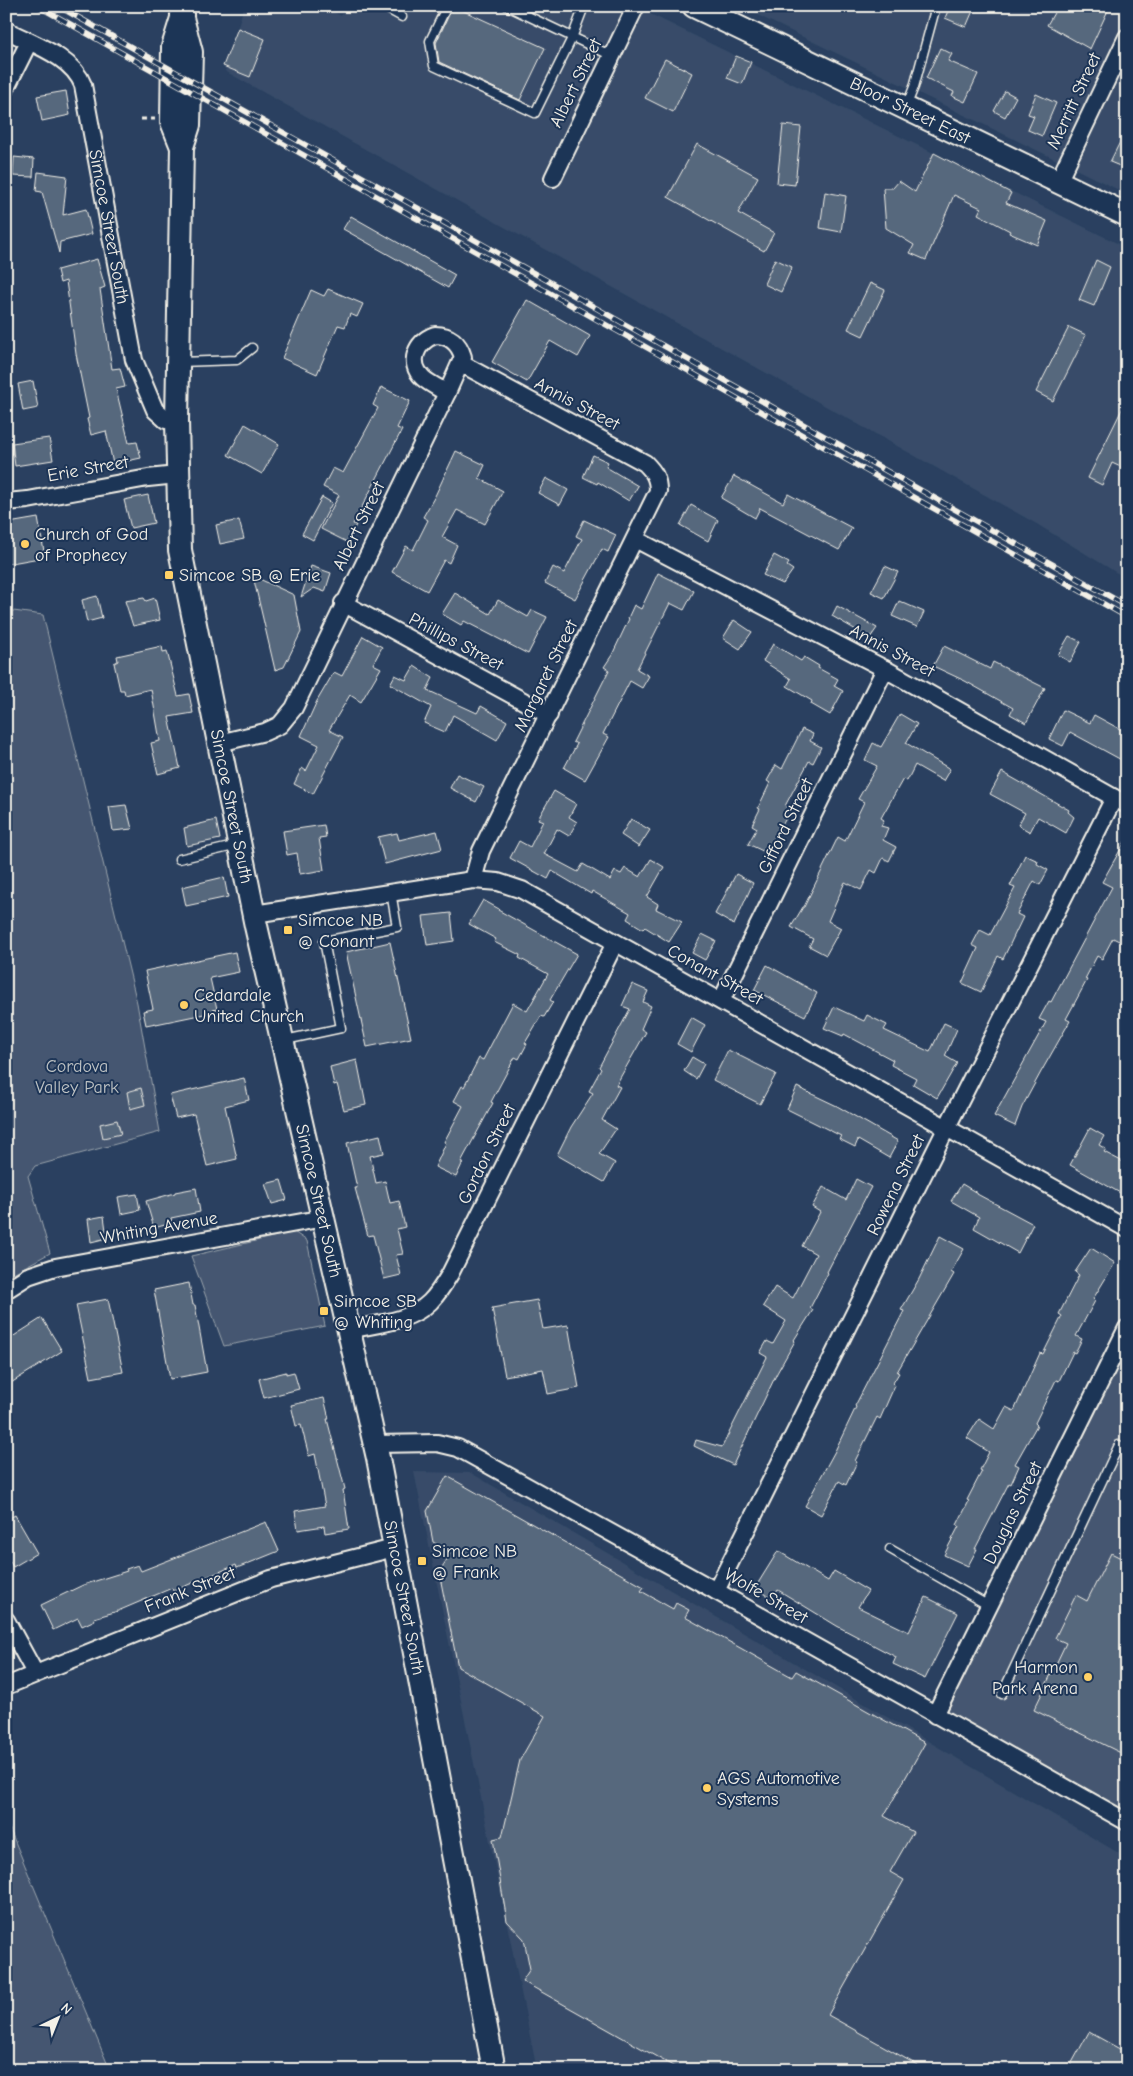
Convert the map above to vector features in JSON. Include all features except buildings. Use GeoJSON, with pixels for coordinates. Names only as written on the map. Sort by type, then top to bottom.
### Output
{"type":"FeatureCollection","features":[{"type":"Feature","properties":{"kind":"main road","name":"Bloor Street East"},"geometry":{"type":"LineString","coordinates":[[694,6],[1127,216]]}},
{"type":"Feature","properties":{"kind":"main road","name":"Simcoe Street South"},"geometry":{"type":"LineString","coordinates":[[182,12],[173,47],[172,112],[172,122],[182,146],[177,421],[180,550],[254,914],[375,1444],[494,2070]]}},
{"type":"Feature","properties":{"kind":"street","name":"Albert Street"},"geometry":{"type":"LineString","coordinates":[[553,178],[636,6]]}},
{"type":"Feature","properties":{"kind":"street","name":"Simcoe Street South"},"geometry":{"type":"LineString","coordinates":[[6,30],[68,62],[79,75],[83,85],[134,360],[154,410],[166,420],[177,421]]}},
{"type":"Feature","properties":{"kind":"street","name":"Merritt Street"},"geometry":{"type":"LineString","coordinates":[[1058,182],[1127,37]]}},
{"type":"Feature","properties":{"kind":"street"},"geometry":{"type":"LineString","coordinates":[[6,88],[29,42]]}},
{"type":"Feature","properties":{"kind":"street"},"geometry":{"type":"LineString","coordinates":[[447,393],[424,379],[419,373],[415,366],[416,350],[428,338],[443,335],[457,343],[464,357],[462,364]]}},
{"type":"Feature","properties":{"kind":"street","name":"Albert Street"},"geometry":{"type":"LineString","coordinates":[[220,743],[265,732],[280,725],[294,708],[462,364]]}},
{"type":"Feature","properties":{"kind":"street","name":"Annis Street"},"geometry":{"type":"LineString","coordinates":[[462,364],[644,463],[654,472],[658,483],[658,492]]}},
{"type":"Feature","properties":{"kind":"street","name":"Erie Street"},"geometry":{"type":"LineString","coordinates":[[6,502],[28,500],[148,478],[177,475]]}},
{"type":"Feature","properties":{"kind":"street","name":"Margaret Street"},"geometry":{"type":"LineString","coordinates":[[473,880],[481,851],[658,492]]}},
{"type":"Feature","properties":{"kind":"street","name":"Annis Street"},"geometry":{"type":"LineString","coordinates":[[635,539],[886,669],[1120,802]]}},
{"type":"Feature","properties":{"kind":"street","name":"Phillips Street"},"geometry":{"type":"LineString","coordinates":[[344,603],[549,715]]}},
{"type":"Feature","properties":{"kind":"street","name":"Gifford Street"},"geometry":{"type":"LineString","coordinates":[[721,1001],[886,669]]}},
{"type":"Feature","properties":{"kind":"street","name":"Rowena Street"},"geometry":{"type":"LineString","coordinates":[[716,1591],[947,1127],[1120,802]]}},
{"type":"Feature","properties":{"kind":"street","name":"Conant Street"},"geometry":{"type":"LineString","coordinates":[[254,914],[473,880],[498,882],[522,890],[1127,1228]]}},
{"type":"Feature","properties":{"kind":"street","name":"Gordon Street"},"geometry":{"type":"LineString","coordinates":[[348,1330],[401,1318],[416,1312],[429,1303],[439,1291],[450,1274],[615,943]]}},
{"type":"Feature","properties":{"kind":"street","name":"Whiting Avenue"},"geometry":{"type":"LineString","coordinates":[[6,1290],[28,1276],[55,1267],[324,1218]]}},
{"type":"Feature","properties":{"kind":"street","name":"Douglas Street"},"geometry":{"type":"LineString","coordinates":[[935,1715],[1127,1328]]}},
{"type":"Feature","properties":{"kind":"street","name":"Wolfe Street"},"geometry":{"type":"LineString","coordinates":[[375,1444],[437,1443],[458,1448],[1127,1822]]}},
{"type":"Feature","properties":{"kind":"street","name":"Frank Street"},"geometry":{"type":"LineString","coordinates":[[6,1686],[271,1579],[394,1548]]}},
{"type":"Feature","properties":{"kind":"street"},"geometry":{"type":"LineString","coordinates":[[6,1620],[35,1673]]}},
{"type":"Feature","properties":{"kind":"lane"},"geometry":{"type":"LineString","coordinates":[[382,6],[402,17]]}},
{"type":"Feature","properties":{"kind":"lane"},"geometry":{"type":"LineString","coordinates":[[447,6],[430,40],[434,66],[535,113],[572,38],[583,9],[582,6]]}},
{"type":"Feature","properties":{"kind":"lane"},"geometry":{"type":"LineString","coordinates":[[507,6],[612,56]]}},
{"type":"Feature","properties":{"kind":"lane"},"geometry":{"type":"LineString","coordinates":[[906,108],[914,87],[936,6]]}},
{"type":"Feature","properties":{"kind":"lane"},"geometry":{"type":"LineString","coordinates":[[178,362],[237,360],[252,348]]}},
{"type":"Feature","properties":{"kind":"lane"},"geometry":{"type":"LineString","coordinates":[[179,858],[240,844]]}},
{"type":"Feature","properties":{"kind":"lane"},"geometry":{"type":"LineString","coordinates":[[283,1040],[341,1028],[324,941],[397,927],[391,892]]}},
{"type":"Feature","properties":{"kind":"lane"},"geometry":{"type":"LineString","coordinates":[[1002,1694],[1118,1445],[1127,1449]]}},
{"type":"Feature","properties":{"kind":"lane"},"geometry":{"type":"LineString","coordinates":[[890,1549],[989,1606]]}},
{"type":"Feature","properties":{"kind":"shaded area"},"geometry":{"type":"Polygon","coordinates":[[[244,6],[323,6],[341,16],[347,6],[634,6],[1127,248],[1127,579],[1035,523],[225,71],[244,6]]]}},
{"type":"Feature","properties":{"kind":"shaded area"},"geometry":{"type":"Polygon","coordinates":[[[739,6],[1127,6],[1127,194],[739,6]]]}},
{"type":"Feature","properties":{"kind":"shaded area","name":"AGS Automotive Systems"},"geometry":{"type":"Polygon","coordinates":[[[414,1472],[471,1473],[1127,1858],[1127,2070],[537,2070],[414,1472]]]}},
{"type":"Feature","properties":{"kind":"green space","name":"Cordova Valley Park"},"geometry":{"type":"Polygon","coordinates":[[[6,610],[43,615],[137,1003],[160,1132],[35,1166],[28,1176],[50,1253],[6,1277],[6,610]]]}},
{"type":"Feature","properties":{"kind":"green space"},"geometry":{"type":"Polygon","coordinates":[[[294,1232],[307,1241],[325,1326],[224,1346],[191,1256],[294,1232]]]}},
{"type":"Feature","properties":{"kind":"green space"},"geometry":{"type":"Polygon","coordinates":[[[1127,1342],[1127,1814],[943,1711],[1127,1342]]]}},
{"type":"Feature","properties":{"kind":"green space"},"geometry":{"type":"Polygon","coordinates":[[[6,1820],[110,2070],[6,2070],[6,1820]]]}},
{"type":"Feature","properties":{"kind":"railway"},"geometry":{"type":"LineString","coordinates":[[38,6],[1127,617]]}},
{"type":"Feature","properties":{"kind":"railway"},"geometry":{"type":"LineString","coordinates":[[58,6],[1127,606]]}},
{"type":"Feature","properties":{"kind":"place","name":"Church of God of Prophecy"},"geometry":{"type":"Point","coordinates":[25,544]}},
{"type":"Feature","properties":{"kind":"place","name":"Simcoe SB @ Erie"},"geometry":{"type":"Point","coordinates":[169,575]}},
{"type":"Feature","properties":{"kind":"place","name":"Simcoe NB @ Conant"},"geometry":{"type":"Point","coordinates":[288,930]}},
{"type":"Feature","properties":{"kind":"place","name":"Cedardale United Church"},"geometry":{"type":"Point","coordinates":[184,1005]}},
{"type":"Feature","properties":{"kind":"place","name":"Simcoe SB @ Whiting"},"geometry":{"type":"Point","coordinates":[324,1311]}},
{"type":"Feature","properties":{"kind":"place","name":"Simcoe NB @ Frank"},"geometry":{"type":"Point","coordinates":[422,1561]}},
{"type":"Feature","properties":{"kind":"place","name":"Harmon Park Arena"},"geometry":{"type":"Point","coordinates":[1088,1677]}},
{"type":"Feature","properties":{"kind":"place","name":"AGS Automotive Systems"},"geometry":{"type":"Point","coordinates":[707,1788]}}]}
